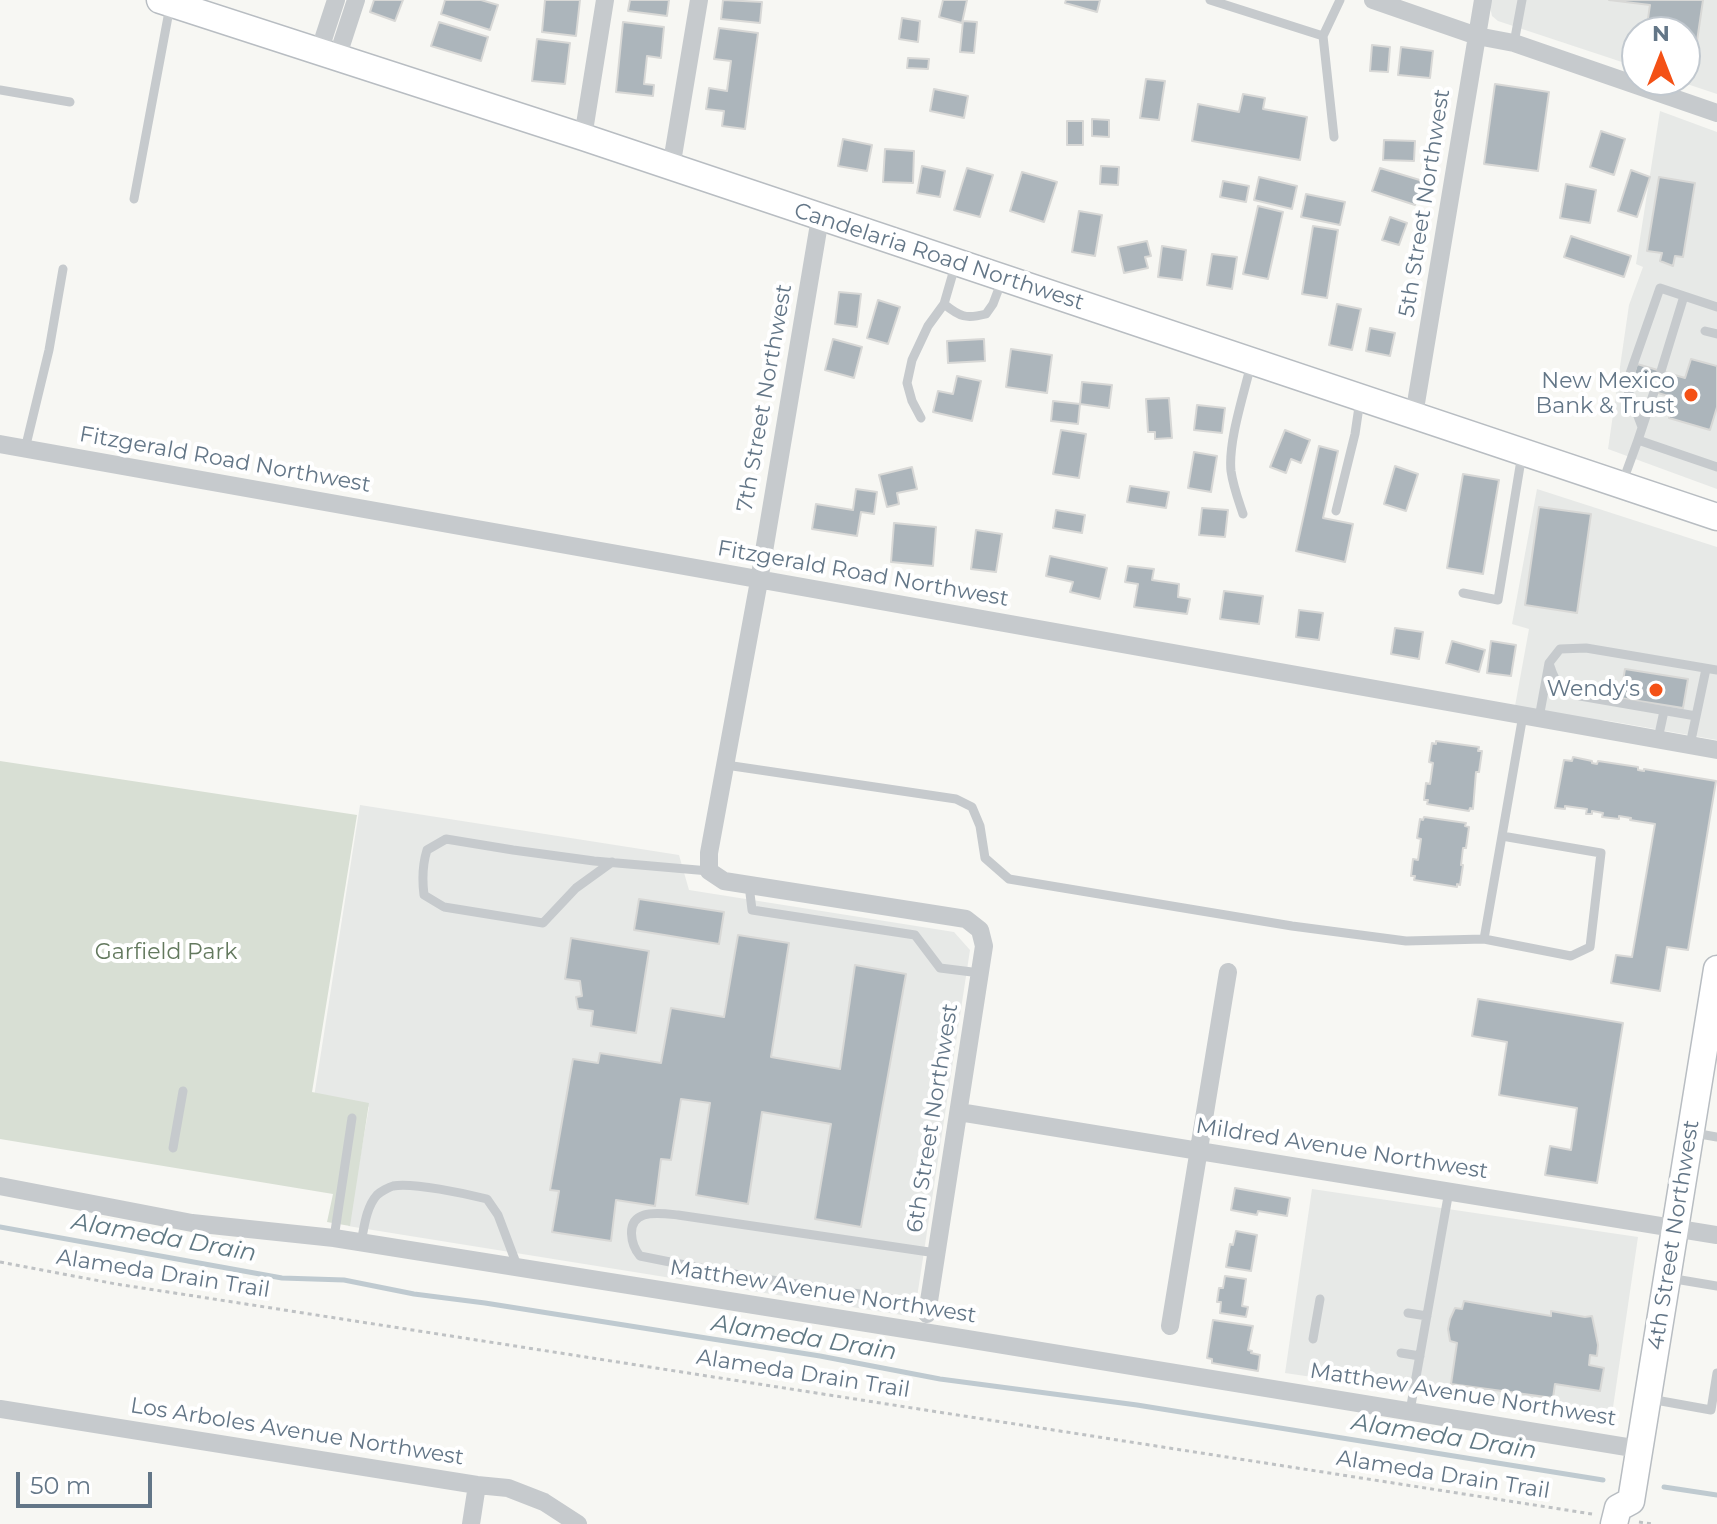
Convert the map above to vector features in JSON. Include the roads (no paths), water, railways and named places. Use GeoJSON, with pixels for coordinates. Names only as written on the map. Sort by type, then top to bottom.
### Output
{"type":"FeatureCollection","features":[{"type":"Feature","properties":{"kind":"main road","name":"Candelaria Road Northwest"},"geometry":{"type":"LineString","coordinates":[[165,2],[583,137],[1717,517]]}},
{"type":"Feature","properties":{"kind":"main road","name":"4th Street Northwest"},"geometry":{"type":"LineString","coordinates":[[1629,1518],[1690,1132],[1713,1018],[1717,969]]}},
{"type":"Feature","properties":{"kind":"street"},"geometry":{"type":"LineString","coordinates":[[328,55],[336,0]]}},
{"type":"Feature","properties":{"kind":"street"},"geometry":{"type":"LineString","coordinates":[[328,55],[356,0]]}},
{"type":"Feature","properties":{"kind":"street"},"geometry":{"type":"LineString","coordinates":[[583,137],[605,0]]}},
{"type":"Feature","properties":{"kind":"street"},"geometry":{"type":"LineString","coordinates":[[671,168],[699,0]]}},
{"type":"Feature","properties":{"kind":"street"},"geometry":{"type":"LineString","coordinates":[[1373,0],[1477,36],[1514,43],[1717,113]]}},
{"type":"Feature","properties":{"kind":"street","name":"5th Street Northwest"},"geometry":{"type":"LineString","coordinates":[[1414,415],[1483,0]]}},
{"type":"Feature","properties":{"kind":"street","name":"7th Street Northwest"},"geometry":{"type":"LineString","coordinates":[[709,871],[709,853],[759,581],[820,218]]}},
{"type":"Feature","properties":{"kind":"street","name":"Fitzgerald Road Northwest"},"geometry":{"type":"LineString","coordinates":[[0,444],[1717,750]]}},
{"type":"Feature","properties":{"kind":"street"},"geometry":{"type":"LineString","coordinates":[[709,871],[724,881],[749,885]]}},
{"type":"Feature","properties":{"kind":"street","name":"6th Street Northwest"},"geometry":{"type":"LineString","coordinates":[[749,885],[966,919],[980,930],[984,946],[927,1309]]}},
{"type":"Feature","properties":{"kind":"street"},"geometry":{"type":"LineString","coordinates":[[1170,1326],[1228,972]]}},
{"type":"Feature","properties":{"kind":"street","name":"Mildred Avenue Northwest"},"geometry":{"type":"LineString","coordinates":[[959,1112],[1717,1235]]}},
{"type":"Feature","properties":{"kind":"street","name":"Matthew Avenue Northwest"},"geometry":{"type":"LineString","coordinates":[[0,1186],[192,1223],[334,1238],[1639,1449]]}},
{"type":"Feature","properties":{"kind":"street","name":"Los Arboles Avenue Northwest"},"geometry":{"type":"LineString","coordinates":[[0,1409],[508,1488],[544,1502],[578,1524]]}},
{"type":"Feature","properties":{"kind":"street"},"geometry":{"type":"LineString","coordinates":[[471,1524],[477,1485]]}},
{"type":"Feature","properties":{"kind":"lane"},"geometry":{"type":"LineString","coordinates":[[1210,0],[1323,36]]}},
{"type":"Feature","properties":{"kind":"lane"},"geometry":{"type":"LineString","coordinates":[[1334,137],[1323,36],[1340,0]]}},
{"type":"Feature","properties":{"kind":"lane"},"geometry":{"type":"LineString","coordinates":[[1514,43],[1522,0]]}},
{"type":"Feature","properties":{"kind":"lane"},"geometry":{"type":"LineString","coordinates":[[134,199],[165,2]]}},
{"type":"Feature","properties":{"kind":"lane"},"geometry":{"type":"LineString","coordinates":[[0,90],[70,102]]}},
{"type":"Feature","properties":{"kind":"lane"},"geometry":{"type":"LineString","coordinates":[[921,418],[907,383],[912,360],[928,326],[944,304],[956,263]]}},
{"type":"Feature","properties":{"kind":"lane"},"geometry":{"type":"LineString","coordinates":[[25,449],[49,350],[63,269]]}},
{"type":"Feature","properties":{"kind":"lane"},"geometry":{"type":"LineString","coordinates":[[944,304],[966,318],[986,314],[1003,278]]}},
{"type":"Feature","properties":{"kind":"lane"},"geometry":{"type":"LineString","coordinates":[[1642,427],[1626,385],[1660,288],[1717,307]]}},
{"type":"Feature","properties":{"kind":"lane"},"geometry":{"type":"LineString","coordinates":[[1661,371],[1684,296]]}},
{"type":"Feature","properties":{"kind":"lane"},"geometry":{"type":"LineString","coordinates":[[1705,331],[1717,334]]}},
{"type":"Feature","properties":{"kind":"lane"},"geometry":{"type":"LineString","coordinates":[[1243,514],[1231,467],[1233,441],[1252,361]]}},
{"type":"Feature","properties":{"kind":"lane"},"geometry":{"type":"LineString","coordinates":[[1621,484],[1654,392]]}},
{"type":"Feature","properties":{"kind":"lane"},"geometry":{"type":"LineString","coordinates":[[1336,511],[1355,434],[1360,397]]}},
{"type":"Feature","properties":{"kind":"lane"},"geometry":{"type":"LineString","coordinates":[[1638,440],[1717,467]]}},
{"type":"Feature","properties":{"kind":"lane"},"geometry":{"type":"LineString","coordinates":[[1463,593],[1498,600],[1523,451]]}},
{"type":"Feature","properties":{"kind":"lane"},"geometry":{"type":"LineString","coordinates":[[1484,939],[1502,836],[1531,717],[1549,663],[1560,649],[1586,648],[1717,670]]}},
{"type":"Feature","properties":{"kind":"lane"},"geometry":{"type":"LineString","coordinates":[[1549,663],[1554,680],[1565,691],[1696,716]]}},
{"type":"Feature","properties":{"kind":"lane"},"geometry":{"type":"LineString","coordinates":[[1690,745],[1706,669]]}},
{"type":"Feature","properties":{"kind":"lane"},"geometry":{"type":"LineString","coordinates":[[1658,739],[1664,711]]}},
{"type":"Feature","properties":{"kind":"lane"},"geometry":{"type":"LineString","coordinates":[[726,765],[956,799],[972,807],[980,826],[985,858],[1009,879],[1292,926],[1406,941],[1484,939],[1571,956],[1590,947],[1601,853],[1502,836]]}},
{"type":"Feature","properties":{"kind":"lane"},"geometry":{"type":"LineString","coordinates":[[612,862],[576,888],[543,923],[444,907],[424,895],[422,881],[427,850],[446,839],[513,850],[709,871]]}},
{"type":"Feature","properties":{"kind":"lane"},"geometry":{"type":"LineString","coordinates":[[749,885],[752,910],[915,935],[940,968],[980,973]]}},
{"type":"Feature","properties":{"kind":"lane"},"geometry":{"type":"LineString","coordinates":[[173,1148],[183,1091]]}},
{"type":"Feature","properties":{"kind":"lane"},"geometry":{"type":"LineString","coordinates":[[334,1238],[352,1118]]}},
{"type":"Feature","properties":{"kind":"lane"},"geometry":{"type":"LineString","coordinates":[[1690,1132],[1717,1137]]}},
{"type":"Feature","properties":{"kind":"lane"},"geometry":{"type":"LineString","coordinates":[[361,1243],[369,1209],[377,1195],[391,1186],[470,1195],[487,1199],[498,1215],[518,1268]]}},
{"type":"Feature","properties":{"kind":"lane"},"geometry":{"type":"LineString","coordinates":[[1410,1411],[1449,1191]]}},
{"type":"Feature","properties":{"kind":"lane"},"geometry":{"type":"LineString","coordinates":[[927,1309],[640,1256],[631,1239],[632,1229],[636,1220],[644,1215],[678,1215],[936,1253]]}},
{"type":"Feature","properties":{"kind":"lane"},"geometry":{"type":"LineString","coordinates":[[1667,1277],[1717,1286]]}},
{"type":"Feature","properties":{"kind":"lane"},"geometry":{"type":"LineString","coordinates":[[1313,1339],[1320,1299]]}},
{"type":"Feature","properties":{"kind":"lane"},"geometry":{"type":"LineString","coordinates":[[1408,1313],[1427,1316]]}},
{"type":"Feature","properties":{"kind":"lane"},"geometry":{"type":"LineString","coordinates":[[1401,1353],[1420,1356]]}},
{"type":"Feature","properties":{"kind":"lane"},"geometry":{"type":"LineString","coordinates":[[1647,1398],[1711,1410],[1717,1373]]}},
{"type":"Feature","properties":{"kind":"waterway","name":"Alameda Drain"},"geometry":{"type":"LineString","coordinates":[[0,1227],[282,1278],[344,1280],[414,1294],[820,1356],[940,1379],[1137,1405],[1603,1480]]}},
{"type":"Feature","properties":{"kind":"waterway","name":"Alameda Drain"},"geometry":{"type":"LineString","coordinates":[[1664,1487],[1717,1495]]}},
{"type":"Feature","properties":{"kind":"place","name":"New Mexico Bank & Trust"},"geometry":{"type":"Point","coordinates":[1691,395]}},
{"type":"Feature","properties":{"kind":"place","name":"Wendy's"},"geometry":{"type":"Point","coordinates":[1656,690]}},
{"type":"Feature","properties":{"kind":"park label","name":"Garfield Park"},"geometry":{"type":"Point","coordinates":[166,953]}}]}
